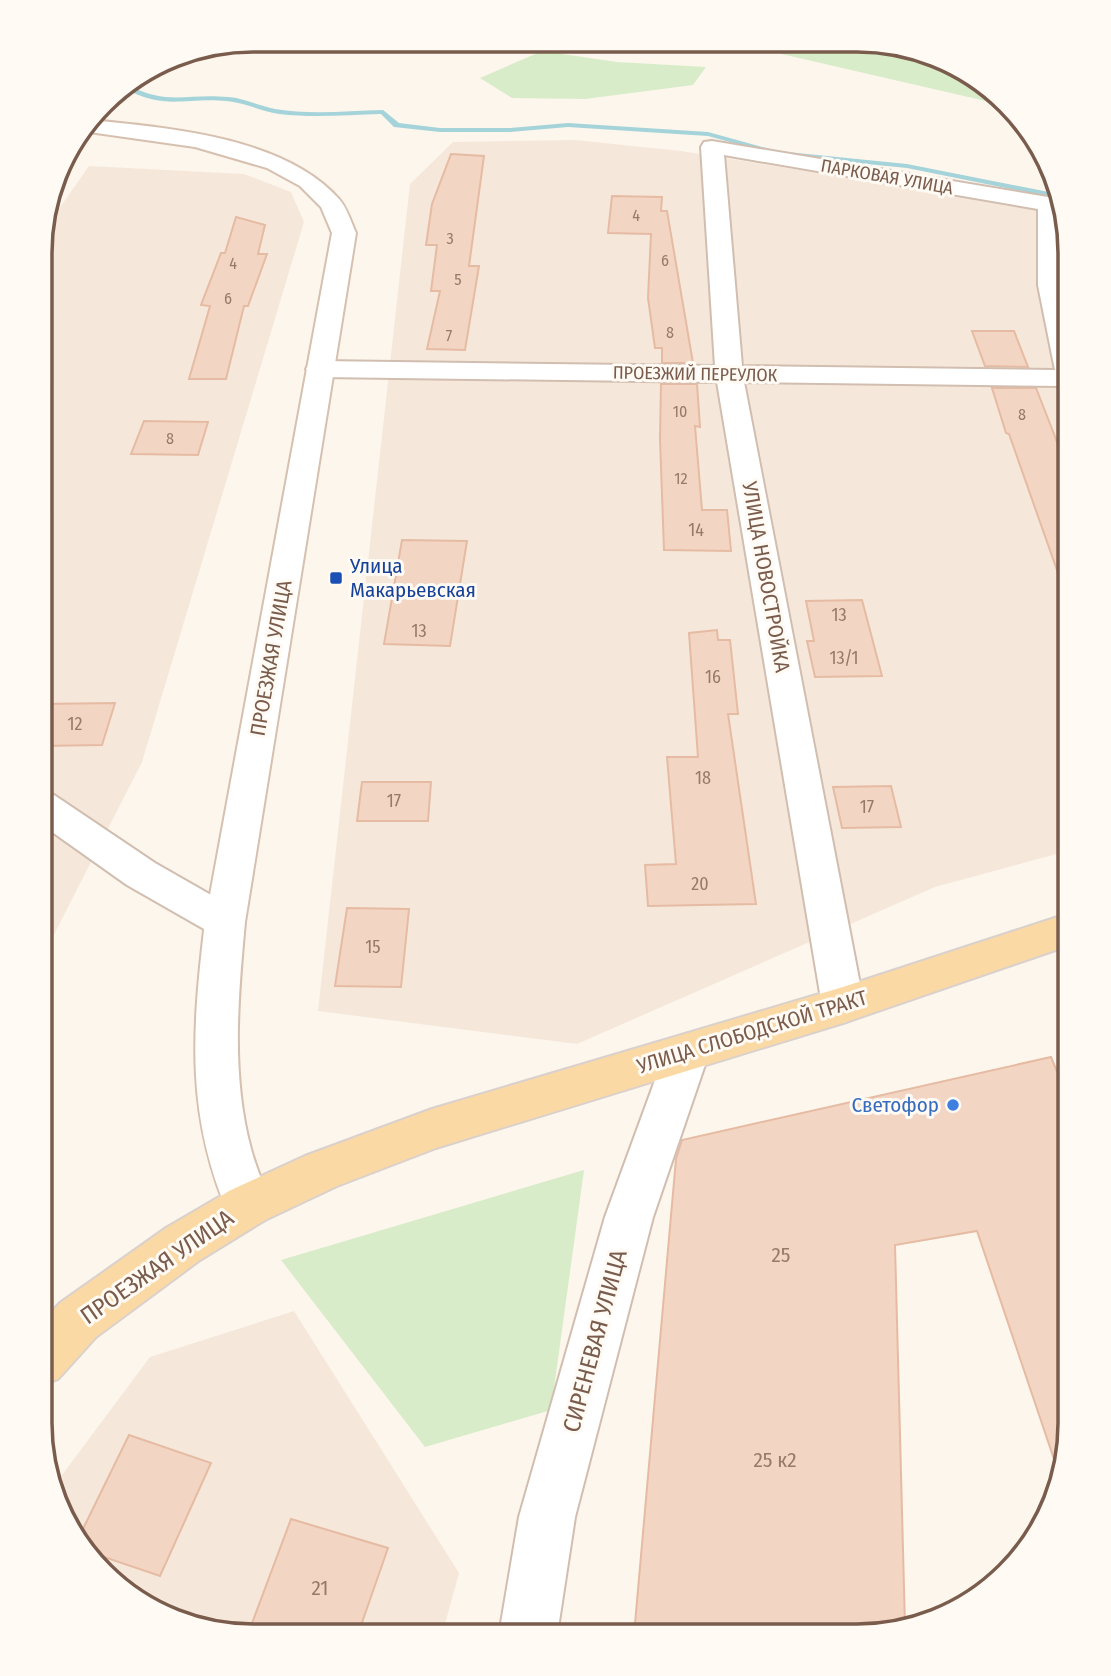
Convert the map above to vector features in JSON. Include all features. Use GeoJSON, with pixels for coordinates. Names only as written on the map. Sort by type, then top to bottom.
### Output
{"type":"FeatureCollection","features":[{"type":"Feature","properties":{"kind":"main road","name":"УЛИЦА СЛОБОДСКОЙ ТРАКТ"},"geometry":{"type":"LineString","coordinates":[[432,1129],[1058,939]]}},
{"type":"Feature","properties":{"kind":"main road","name":"ПРОЕЗЖАЯ УЛИЦА"},"geometry":{"type":"LineString","coordinates":[[52,1348],[78,1320],[183,1244],[248,1205],[321,1171],[432,1129]]}},
{"type":"Feature","properties":{"kind":"street","name":"ПРОЕЗЖАЯ УЛИЦА"},"geometry":{"type":"LineString","coordinates":[[97,127],[174,136],[256,156],[284,167],[309,181],[341,214],[344,233],[225,922],[215,1017],[218,1086],[225,1141],[248,1205]]}},
{"type":"Feature","properties":{"kind":"street","name":"ПАРКОВАЯ УЛИЦА"},"geometry":{"type":"LineString","coordinates":[[712,147],[1053,205]]}},
{"type":"Feature","properties":{"kind":"street","name":"УЛИЦА НОВОСТРОЙКА"},"geometry":{"type":"LineString","coordinates":[[712,147],[729,374],[843,1005]]}},
{"type":"Feature","properties":{"kind":"street"},"geometry":{"type":"LineString","coordinates":[[1055,215],[1049,285],[1058,326]]}},
{"type":"Feature","properties":{"kind":"street","name":"ПРОЕЗЖИЙ ПЕРЕУЛОК"},"geometry":{"type":"LineString","coordinates":[[320,369],[1058,380]]}},
{"type":"Feature","properties":{"kind":"street"},"geometry":{"type":"LineString","coordinates":[[52,813],[141,874],[225,922]]}},
{"type":"Feature","properties":{"kind":"street","name":"СИРЕНЕВАЯ УЛИЦА"},"geometry":{"type":"LineString","coordinates":[[530,1624],[551,1504],[629,1217],[687,1053]]}},
{"type":"Feature","properties":{"kind":"shaded area"},"geometry":{"type":"Polygon","coordinates":[[[575,140],[681,151],[1054,211],[1058,254],[1058,854],[935,887],[577,1044],[318,1011],[410,184],[453,142],[575,140]]]}},
{"type":"Feature","properties":{"kind":"shaded area"},"geometry":{"type":"Polygon","coordinates":[[[89,166],[244,174],[291,192],[304,222],[142,762],[52,938],[52,254],[57,211],[89,166]]]}},
{"type":"Feature","properties":{"kind":"shaded area"},"geometry":{"type":"Polygon","coordinates":[[[294,1311],[459,1573],[445,1624],[227,1622],[202,1617],[153,1597],[111,1565],[79,1523],[60,1477],[150,1357],[294,1311]]]}},
{"type":"Feature","properties":{"kind":"green space"},"geometry":{"type":"Polygon","coordinates":[[[540,52],[617,62],[706,67],[693,85],[585,99],[512,98],[480,78],[540,52]]]}},
{"type":"Feature","properties":{"kind":"green space"},"geometry":{"type":"Polygon","coordinates":[[[773,52],[857,52],[909,59],[958,79],[989,102],[773,52]]]}},
{"type":"Feature","properties":{"kind":"green space"},"geometry":{"type":"Polygon","coordinates":[[[584,1170],[551,1410],[425,1447],[281,1260],[584,1170]]]}},
{"type":"Feature","properties":{"kind":"building"},"geometry":{"type":"Polygon","coordinates":[[[451,154],[484,156],[469,266],[479,266],[465,350],[427,349],[440,291],[431,291],[437,245],[426,245],[432,204],[451,154]]]}},
{"type":"Feature","properties":{"kind":"building"},"geometry":{"type":"Polygon","coordinates":[[[612,196],[662,197],[661,211],[667,211],[693,363],[662,363],[662,348],[655,348],[648,298],[651,234],[608,233],[612,196]]]}},
{"type":"Feature","properties":{"kind":"building"},"geometry":{"type":"Polygon","coordinates":[[[236,217],[265,225],[258,254],[267,254],[248,306],[244,306],[226,379],[189,379],[210,306],[201,305],[221,253],[225,253],[236,217]]]}},
{"type":"Feature","properties":{"kind":"building"},"geometry":{"type":"Polygon","coordinates":[[[972,331],[1014,331],[1028,367],[985,366],[972,331]]]}},
{"type":"Feature","properties":{"kind":"building"},"geometry":{"type":"Polygon","coordinates":[[[661,384],[697,384],[700,427],[695,426],[702,510],[727,510],[731,551],[664,550],[661,384]]]}},
{"type":"Feature","properties":{"kind":"building"},"geometry":{"type":"Polygon","coordinates":[[[992,388],[1036,388],[1058,445],[1058,573],[1009,434],[1006,433],[992,388]]]}},
{"type":"Feature","properties":{"kind":"building"},"geometry":{"type":"Polygon","coordinates":[[[144,421],[208,422],[198,455],[131,454],[144,421]]]}},
{"type":"Feature","properties":{"kind":"building"},"geometry":{"type":"Polygon","coordinates":[[[402,540],[467,541],[450,646],[384,644],[402,540]]]}},
{"type":"Feature","properties":{"kind":"building"},"geometry":{"type":"Polygon","coordinates":[[[862,600],[882,676],[815,677],[807,641],[814,641],[806,601],[862,600]]]}},
{"type":"Feature","properties":{"kind":"building"},"geometry":{"type":"Polygon","coordinates":[[[717,630],[718,640],[730,640],[738,714],[728,714],[756,904],[648,906],[645,865],[676,864],[667,757],[698,757],[689,633],[717,630]]]}},
{"type":"Feature","properties":{"kind":"building"},"geometry":{"type":"Polygon","coordinates":[[[115,703],[102,745],[52,746],[52,704],[115,703]]]}},
{"type":"Feature","properties":{"kind":"building"},"geometry":{"type":"Polygon","coordinates":[[[362,782],[431,782],[428,821],[357,821],[362,782]]]}},
{"type":"Feature","properties":{"kind":"building"},"geometry":{"type":"Polygon","coordinates":[[[891,786],[901,827],[842,828],[833,787],[891,786]]]}},
{"type":"Feature","properties":{"kind":"building"},"geometry":{"type":"Polygon","coordinates":[[[347,908],[409,909],[401,987],[335,986],[347,908]]]}},
{"type":"Feature","properties":{"kind":"building"},"geometry":{"type":"Polygon","coordinates":[[[1051,1057],[1058,1074],[1058,1435],[1055,1462],[977,1231],[895,1245],[905,1618],[857,1624],[635,1624],[676,1159],[682,1140],[1051,1057]]]}},
{"type":"Feature","properties":{"kind":"building"},"geometry":{"type":"Polygon","coordinates":[[[129,1435],[211,1463],[160,1576],[104,1557],[83,1529],[129,1435]]]}},
{"type":"Feature","properties":{"kind":"building"},"geometry":{"type":"Polygon","coordinates":[[[291,1519],[388,1548],[361,1624],[252,1624],[291,1519]]]}},
{"type":"Feature","properties":{"kind":"waterway"},"geometry":{"type":"LineString","coordinates":[[135,91],[166,101],[229,99],[276,111],[330,114],[383,112],[397,125],[440,130],[510,130],[568,125],[708,134],[777,153],[907,166],[1050,195]]}},
{"type":"Feature","properties":{"kind":"place","name":"Улица Макарьевская"},"geometry":{"type":"Point","coordinates":[336,578]}},
{"type":"Feature","properties":{"kind":"place","name":"Светофор"},"geometry":{"type":"Point","coordinates":[953,1105]}}]}
